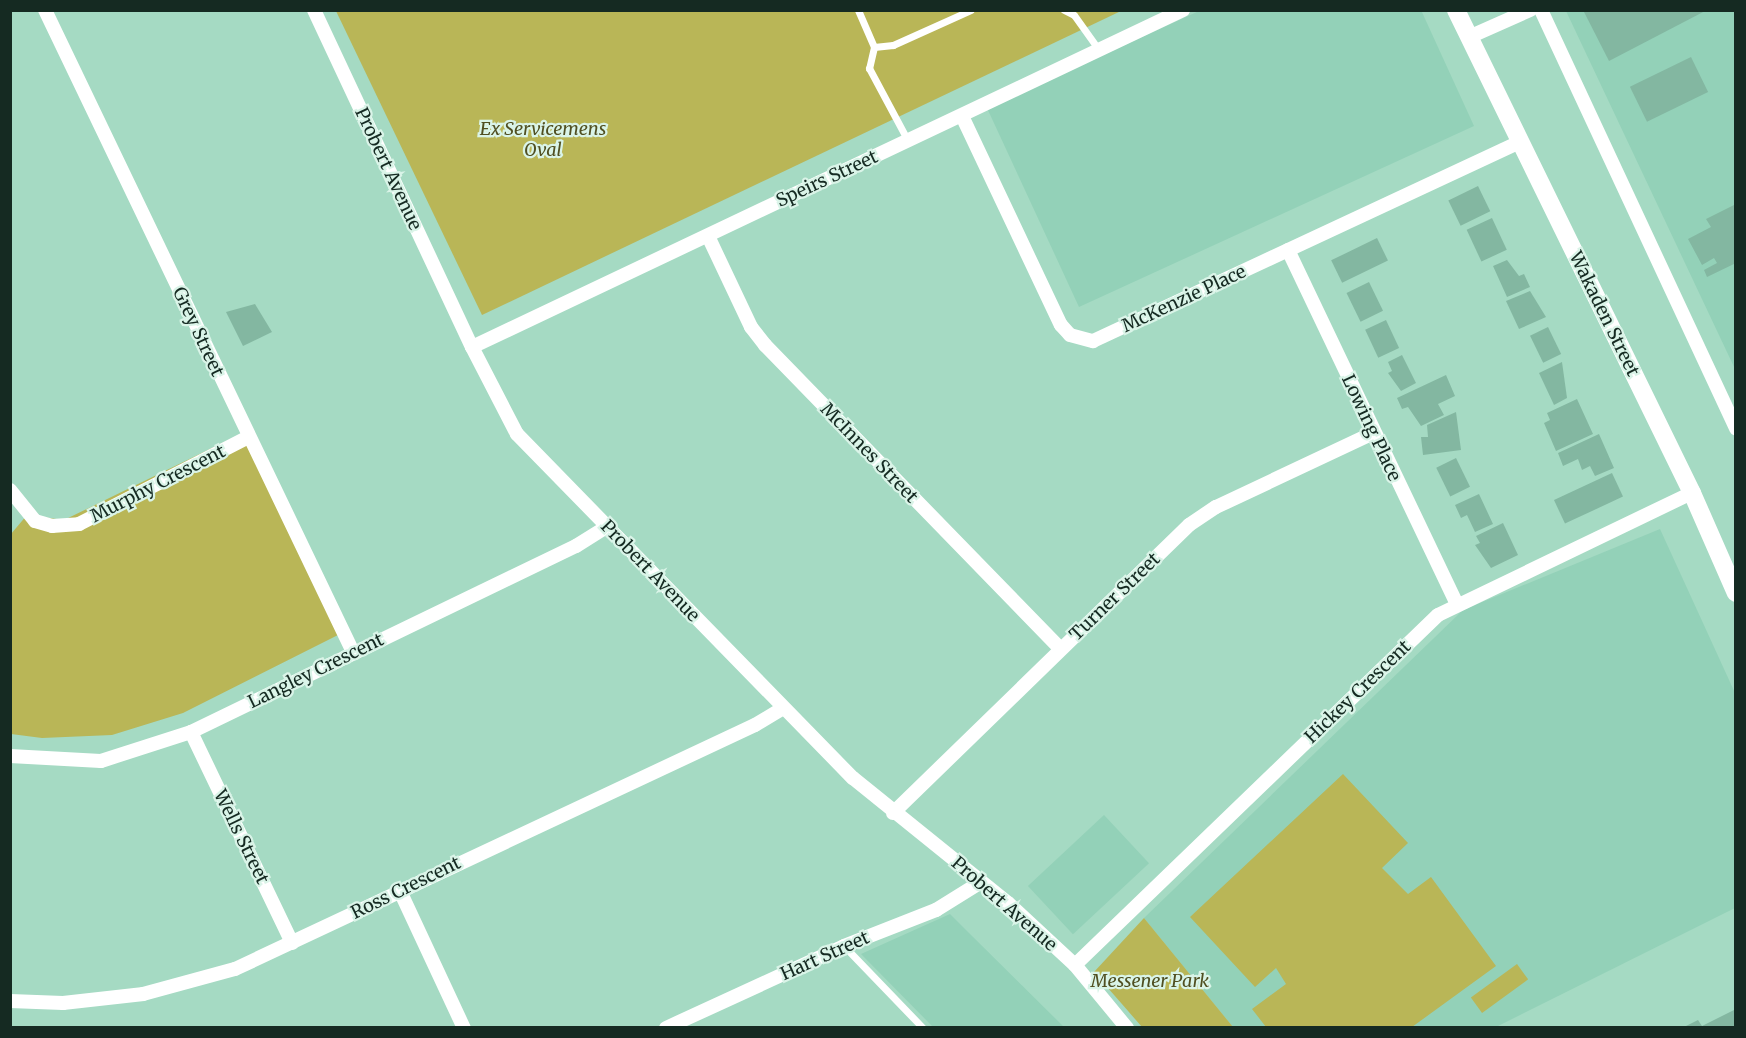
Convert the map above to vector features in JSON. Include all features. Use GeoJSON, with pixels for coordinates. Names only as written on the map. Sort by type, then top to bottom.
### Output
{"type":"FeatureCollection","features":[{"type":"Feature","properties":{"kind":"main road","name":"Wakaden Street"},"geometry":{"type":"LineString","coordinates":[[1456,10],[1692,493],[1736,593]]}},
{"type":"Feature","properties":{"kind":"street","name":"Grey Street"},"geometry":{"type":"LineString","coordinates":[[45,10],[353,652]]}},
{"type":"Feature","properties":{"kind":"street","name":"Probert Avenue"},"geometry":{"type":"LineString","coordinates":[[314,10],[472,347],[517,434],[853,778],[893,813],[981,882],[1076,965],[1127,1028]]}},
{"type":"Feature","properties":{"kind":"street","name":"Speirs Street"},"geometry":{"type":"LineString","coordinates":[[472,347],[1183,10]]}},
{"type":"Feature","properties":{"kind":"street"},"geometry":{"type":"LineString","coordinates":[[1469,37],[1530,10]]}},
{"type":"Feature","properties":{"kind":"street"},"geometry":{"type":"LineString","coordinates":[[1541,10],[1736,429]]}},
{"type":"Feature","properties":{"kind":"street","name":"McKenzie Place"},"geometry":{"type":"LineString","coordinates":[[962,116],[1058,320],[1070,335],[1080,340],[1093,341],[1519,142]]}},
{"type":"Feature","properties":{"kind":"street","name":"McInnes Street"},"geometry":{"type":"LineString","coordinates":[[708,236],[751,327],[765,345],[1060,648]]}},
{"type":"Feature","properties":{"kind":"street","name":"Lowing Place"},"geometry":{"type":"LineString","coordinates":[[1288,250],[1373,433],[1457,604]]}},
{"type":"Feature","properties":{"kind":"street","name":"Turner Street"},"geometry":{"type":"LineString","coordinates":[[893,813],[1060,648],[1189,525],[1216,507],[1373,433]]}},
{"type":"Feature","properties":{"kind":"street","name":"Murphy Crescent"},"geometry":{"type":"LineString","coordinates":[[10,490],[35,521],[52,526],[79,524],[248,437]]}},
{"type":"Feature","properties":{"kind":"street","name":"Hickey Crescent"},"geometry":{"type":"LineString","coordinates":[[1076,965],[1438,615],[1692,493]]}},
{"type":"Feature","properties":{"kind":"street","name":"Langley Crescent"},"geometry":{"type":"LineString","coordinates":[[10,756],[101,761],[190,732],[576,546],[607,527]]}},
{"type":"Feature","properties":{"kind":"street","name":"Ross Crescent"},"geometry":{"type":"LineString","coordinates":[[10,1001],[63,1003],[171,989],[235,969],[783,708]]}},
{"type":"Feature","properties":{"kind":"street","name":"Wells Street"},"geometry":{"type":"LineString","coordinates":[[190,732],[292,943]]}},
{"type":"Feature","properties":{"kind":"street","name":"Hart Street"},"geometry":{"type":"LineString","coordinates":[[666,1028],[844,946],[936,910],[981,882]]}},
{"type":"Feature","properties":{"kind":"street"},"geometry":{"type":"LineString","coordinates":[[400,891],[464,1028]]}},
{"type":"Feature","properties":{"kind":"lane"},"geometry":{"type":"LineString","coordinates":[[858,10],[874,47],[869,68],[908,141]]}},
{"type":"Feature","properties":{"kind":"lane"},"geometry":{"type":"LineString","coordinates":[[874,47],[893,45],[971,10]]}},
{"type":"Feature","properties":{"kind":"lane"},"geometry":{"type":"LineString","coordinates":[[1064,10],[1074,15],[1099,50]]}},
{"type":"Feature","properties":{"kind":"lane"},"geometry":{"type":"LineString","coordinates":[[844,946],[923,1028]]}},
{"type":"Feature","properties":{"kind":"shaded area"},"geometry":{"type":"Polygon","coordinates":[[[1421,10],[1474,126],[1079,307],[987,108],[1199,11],[1421,10]]]}},
{"type":"Feature","properties":{"kind":"shaded area"},"geometry":{"type":"Polygon","coordinates":[[[1566,11],[1735,11],[1735,369],[1566,11]]]}},
{"type":"Feature","properties":{"kind":"shaded area"},"geometry":{"type":"Polygon","coordinates":[[[1660,529],[1735,693],[1735,908],[1494,1028],[1233,1027],[1144,918],[1463,610],[1660,529]]]}},
{"type":"Feature","properties":{"kind":"shaded area"},"geometry":{"type":"Polygon","coordinates":[[[1104,815],[1149,863],[1073,934],[1028,886],[1104,815]]]}},
{"type":"Feature","properties":{"kind":"shaded area"},"geometry":{"type":"Polygon","coordinates":[[[950,914],[1064,1027],[933,1027],[861,954],[950,914]]]}},
{"type":"Feature","properties":{"kind":"green space","name":"Ex Servicemens Oval"},"geometry":{"type":"Polygon","coordinates":[[[336,11],[1121,11],[482,315],[336,11]]]}},
{"type":"Feature","properties":{"kind":"green space"},"geometry":{"type":"Polygon","coordinates":[[[245,432],[340,634],[183,713],[112,735],[42,738],[11,734],[11,534],[27,515],[64,520],[245,432]]]}},
{"type":"Feature","properties":{"kind":"green space"},"geometry":{"type":"Polygon","coordinates":[[[1343,774],[1408,843],[1382,868],[1408,894],[1431,877],[1496,966],[1412,1027],[1266,1027],[1252,1009],[1286,984],[1276,968],[1255,987],[1190,917],[1343,774]]]}},
{"type":"Feature","properties":{"kind":"green space","name":"Messener Park"},"geometry":{"type":"Polygon","coordinates":[[[1144,918],[1233,1027],[1142,1027],[1094,972],[1144,918]]]}},
{"type":"Feature","properties":{"kind":"green space"},"geometry":{"type":"Polygon","coordinates":[[[1517,964],[1528,979],[1482,1013],[1471,998],[1517,964]]]}},
{"type":"Feature","properties":{"kind":"building"},"geometry":{"type":"Polygon","coordinates":[[[1583,10],[1707,10],[1609,61],[1583,10]]]}},
{"type":"Feature","properties":{"kind":"building"},"geometry":{"type":"Polygon","coordinates":[[[1691,57],[1708,92],[1647,122],[1630,87],[1691,57]]]}},
{"type":"Feature","properties":{"kind":"building"},"geometry":{"type":"Polygon","coordinates":[[[1478,186],[1490,211],[1461,226],[1448,200],[1478,186]]]}},
{"type":"Feature","properties":{"kind":"building"},"geometry":{"type":"Polygon","coordinates":[[[1736,204],[1736,263],[1707,277],[1704,270],[1717,263],[1714,258],[1702,265],[1688,239],[1711,227],[1706,219],[1736,204]]]}},
{"type":"Feature","properties":{"kind":"building"},"geometry":{"type":"Polygon","coordinates":[[[1492,218],[1507,250],[1481,262],[1467,230],[1492,218]]]}},
{"type":"Feature","properties":{"kind":"building"},"geometry":{"type":"Polygon","coordinates":[[[1377,238],[1388,260],[1342,283],[1331,260],[1377,238]]]}},
{"type":"Feature","properties":{"kind":"building"},"geometry":{"type":"Polygon","coordinates":[[[1507,260],[1519,276],[1524,274],[1530,287],[1507,297],[1493,266],[1507,260]]]}},
{"type":"Feature","properties":{"kind":"building"},"geometry":{"type":"Polygon","coordinates":[[[1369,282],[1383,311],[1361,322],[1347,293],[1369,282]]]}},
{"type":"Feature","properties":{"kind":"building"},"geometry":{"type":"Polygon","coordinates":[[[1530,291],[1546,317],[1519,329],[1506,301],[1530,291]]]}},
{"type":"Feature","properties":{"kind":"building"},"geometry":{"type":"Polygon","coordinates":[[[255,304],[272,332],[243,346],[226,312],[255,304]]]}},
{"type":"Feature","properties":{"kind":"building"},"geometry":{"type":"Polygon","coordinates":[[[1386,320],[1399,348],[1378,358],[1365,330],[1386,320]]]}},
{"type":"Feature","properties":{"kind":"building"},"geometry":{"type":"Polygon","coordinates":[[[1548,327],[1561,354],[1543,363],[1530,336],[1548,327]]]}},
{"type":"Feature","properties":{"kind":"building"},"geometry":{"type":"Polygon","coordinates":[[[1402,355],[1416,383],[1401,391],[1388,373],[1392,371],[1388,362],[1402,355]]]}},
{"type":"Feature","properties":{"kind":"building"},"geometry":{"type":"Polygon","coordinates":[[[1562,362],[1567,398],[1554,405],[1539,373],[1562,362]]]}},
{"type":"Feature","properties":{"kind":"building"},"geometry":{"type":"Polygon","coordinates":[[[1446,375],[1455,396],[1438,404],[1444,415],[1421,426],[1408,407],[1402,409],[1397,398],[1446,375]]]}},
{"type":"Feature","properties":{"kind":"building"},"geometry":{"type":"Polygon","coordinates":[[[1577,399],[1593,434],[1556,451],[1544,423],[1550,420],[1547,413],[1577,399]]]}},
{"type":"Feature","properties":{"kind":"building"},"geometry":{"type":"Polygon","coordinates":[[[1456,412],[1461,450],[1423,455],[1421,437],[1428,437],[1427,425],[1456,412]]]}},
{"type":"Feature","properties":{"kind":"building"},"geometry":{"type":"Polygon","coordinates":[[[1599,434],[1614,468],[1595,476],[1590,466],[1582,470],[1578,459],[1563,466],[1558,453],[1599,434]]]}},
{"type":"Feature","properties":{"kind":"building"},"geometry":{"type":"Polygon","coordinates":[[[1456,458],[1470,487],[1450,496],[1436,468],[1456,458]]]}},
{"type":"Feature","properties":{"kind":"building"},"geometry":{"type":"Polygon","coordinates":[[[1612,473],[1623,497],[1565,524],[1554,500],[1612,473]]]}},
{"type":"Feature","properties":{"kind":"building"},"geometry":{"type":"Polygon","coordinates":[[[1479,494],[1493,524],[1475,532],[1467,515],[1461,518],[1455,505],[1479,494]]]}},
{"type":"Feature","properties":{"kind":"building"},"geometry":{"type":"Polygon","coordinates":[[[1503,523],[1518,555],[1491,568],[1475,545],[1480,543],[1476,536],[1503,523]]]}},
{"type":"Feature","properties":{"kind":"building"},"geometry":{"type":"Polygon","coordinates":[[[1736,1009],[1736,1028],[1682,1028],[1698,1020],[1702,1026],[1736,1009]]]}}]}
